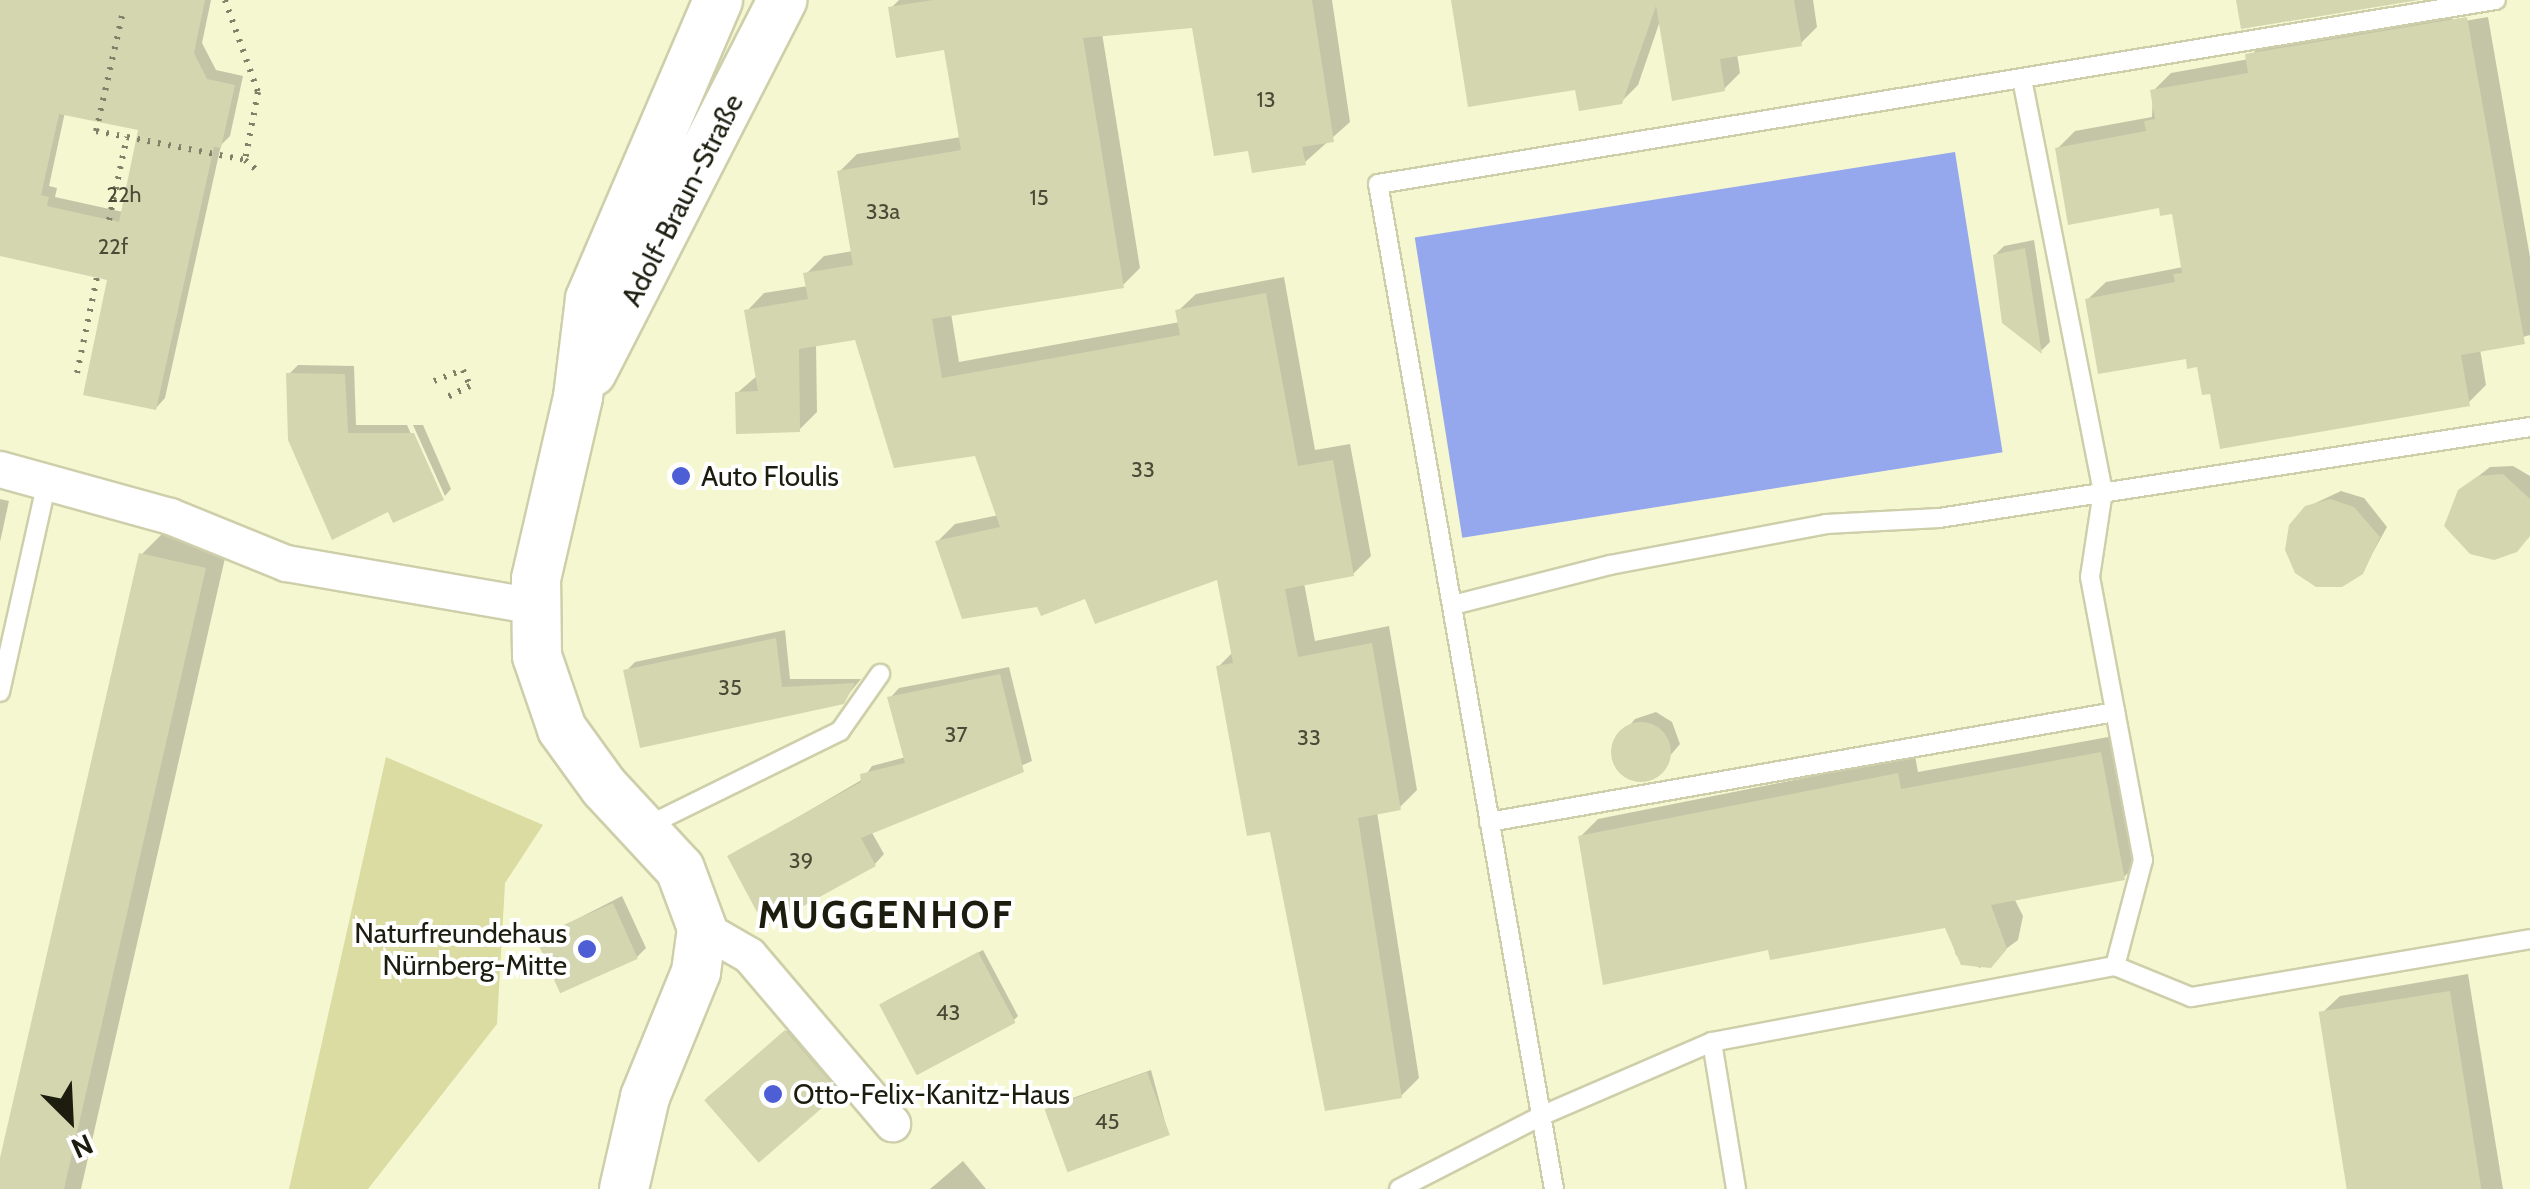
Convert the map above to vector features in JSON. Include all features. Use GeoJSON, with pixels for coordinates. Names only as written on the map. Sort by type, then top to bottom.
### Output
{"type":"FeatureCollection","features":[{"type":"Feature","properties":{"kind":"main road","name":"Adolf-Braun-Straße"},"geometry":{"type":"LineString","coordinates":[[624,1189],[645,1098],[696,972],[702,928],[680,869],[562,729],[540,672],[534,606],[540,550],[578,397],[590,299],[718,0]]}},
{"type":"Feature","properties":{"kind":"main road","name":"Adolf-Braun-Straße"},"geometry":{"type":"LineString","coordinates":[[578,397],[782,0]]}},
{"type":"Feature","properties":{"kind":"street"},"geometry":{"type":"LineString","coordinates":[[0,469],[48,478],[286,563],[534,606]]}},
{"type":"Feature","properties":{"kind":"street"},"geometry":{"type":"LineString","coordinates":[[702,928],[750,955],[892,1123]]}},
{"type":"Feature","properties":{"kind":"lane"},"geometry":{"type":"LineString","coordinates":[[1554,1189],[1378,184],[2496,0]]}},
{"type":"Feature","properties":{"kind":"lane"},"geometry":{"type":"LineString","coordinates":[[2022,79],[2103,490],[2090,578],[2143,877],[2115,966]]}},
{"type":"Feature","properties":{"kind":"lane"},"geometry":{"type":"LineString","coordinates":[[1453,604],[1610,566],[1826,524],[1939,518],[2530,427]]}},
{"type":"Feature","properties":{"kind":"lane"},"geometry":{"type":"LineString","coordinates":[[0,692],[48,478]]}},
{"type":"Feature","properties":{"kind":"lane"},"geometry":{"type":"LineString","coordinates":[[644,828],[840,730],[880,674]]}},
{"type":"Feature","properties":{"kind":"lane"},"geometry":{"type":"LineString","coordinates":[[1489,822],[2115,712]]}},
{"type":"Feature","properties":{"kind":"lane"},"geometry":{"type":"LineString","coordinates":[[1399,1189],[1541,1116],[1712,1042],[2115,966],[2191,997],[2530,939]]}},
{"type":"Feature","properties":{"kind":"lane"},"geometry":{"type":"LineString","coordinates":[[1712,1042],[1736,1189]]}},
{"type":"Feature","properties":{"kind":"path"},"geometry":{"type":"LineString","coordinates":[[224,0],[258,92],[245,160]]}},
{"type":"Feature","properties":{"kind":"path"},"geometry":{"type":"LineString","coordinates":[[122,16],[96,131],[245,160],[260,173]]}},
{"type":"Feature","properties":{"kind":"path"},"geometry":{"type":"LineString","coordinates":[[109,220],[126,137]]}},
{"type":"Feature","properties":{"kind":"path"},"geometry":{"type":"LineString","coordinates":[[77,373],[97,278]]}},
{"type":"Feature","properties":{"kind":"path"},"geometry":{"type":"LineString","coordinates":[[434,381],[464,370],[470,386],[445,398]]}},
{"type":"Feature","properties":{"kind":"green space"},"geometry":{"type":"Polygon","coordinates":[[[386,757],[543,825],[505,883],[497,1024],[368,1189],[289,1189],[386,757]]]}},
{"type":"Feature","properties":{"kind":"water"},"geometry":{"type":"Polygon","coordinates":[[[1955,152],[2003,452],[1462,538],[1415,238],[1955,152]]]}},
{"type":"Feature","properties":{"kind":"building"},"geometry":{"type":"Polygon","coordinates":[[[0,0],[205,0],[194,53],[207,79],[235,85],[221,148],[214,147],[156,410],[83,395],[107,280],[0,256],[0,0]],[[59,114],[41,195],[49,197],[47,206],[119,222],[138,130],[59,114]]]}},
{"type":"Feature","properties":{"kind":"building"},"geometry":{"type":"Polygon","coordinates":[[[933,0],[1312,0],[1334,142],[1302,147],[1306,165],[1252,173],[1248,151],[1214,156],[1192,28],[1083,38],[1124,288],[932,319],[942,378],[1180,335],[1175,310],[1266,293],[1298,466],[1333,460],[1354,576],[1285,589],[1298,657],[1372,643],[1401,810],[1358,818],[1402,1098],[1325,1111],[1270,832],[1247,836],[1216,666],[1233,663],[1217,580],[1095,624],[1085,599],[1041,616],[1037,607],[962,619],[935,541],[1000,527],[975,456],[894,468],[855,340],[799,349],[800,432],[736,434],[735,392],[758,391],[744,310],[808,299],[803,273],[853,265],[837,171],[961,150],[944,50],[896,58],[888,7],[933,0]]]}},
{"type":"Feature","properties":{"kind":"building"},"geometry":{"type":"Polygon","coordinates":[[[1451,0],[1794,0],[1802,46],[1720,59],[1725,91],[1672,101],[1656,6],[1622,104],[1579,111],[1575,90],[1468,107],[1451,0]]]}},
{"type":"Feature","properties":{"kind":"building"},"geometry":{"type":"Polygon","coordinates":[[[2236,0],[2419,0],[2241,29],[2236,0]]]}},
{"type":"Feature","properties":{"kind":"building"},"geometry":{"type":"Polygon","coordinates":[[[2467,17],[2525,344],[2461,355],[2470,406],[2220,449],[2210,394],[2202,395],[2197,367],[2187,369],[2186,359],[2098,374],[2085,299],[2175,282],[2173,274],[2182,273],[2172,214],[2160,216],[2159,208],[2068,225],[2055,148],[2146,131],[2144,121],[2155,119],[2150,90],[2248,73],[2245,54],[2467,17]]]}},
{"type":"Feature","properties":{"kind":"building"},"geometry":{"type":"Polygon","coordinates":[[[2025,248],[2042,354],[2002,323],[1993,255],[2025,248]]]}},
{"type":"Feature","properties":{"kind":"building"},"geometry":{"type":"Polygon","coordinates":[[[286,373],[345,374],[348,433],[414,433],[444,500],[393,523],[388,512],[332,540],[288,440],[286,373]]]}},
{"type":"Feature","properties":{"kind":"building"},"geometry":{"type":"Polygon","coordinates":[[[2503,474],[2530,499],[2530,536],[2517,552],[2494,560],[2470,554],[2444,526],[2458,490],[2478,476],[2503,474]]]}},
{"type":"Feature","properties":{"kind":"building"},"geometry":{"type":"Polygon","coordinates":[[[2330,499],[2354,507],[2380,537],[2363,574],[2342,587],[2316,587],[2295,573],[2285,550],[2289,525],[2305,506],[2330,499]]]}},
{"type":"Feature","properties":{"kind":"building"},"geometry":{"type":"Polygon","coordinates":[[[139,553],[206,568],[64,1189],[0,1189],[0,1158],[139,553]]]}},
{"type":"Feature","properties":{"kind":"building"},"geometry":{"type":"Polygon","coordinates":[[[776,638],[782,687],[855,683],[844,704],[640,748],[623,670],[776,638]]]}},
{"type":"Feature","properties":{"kind":"building"},"geometry":{"type":"Polygon","coordinates":[[[1000,674],[1024,772],[861,838],[876,866],[765,927],[727,856],[861,782],[860,774],[905,763],[887,697],[1000,674]]]}},
{"type":"Feature","properties":{"kind":"building"},"geometry":{"type":"Polygon","coordinates":[[[1641,722],[1662,731],[1671,752],[1662,773],[1641,782],[1620,773],[1611,752],[1620,731],[1641,722]]]}},
{"type":"Feature","properties":{"kind":"building"},"geometry":{"type":"Polygon","coordinates":[[[2101,752],[2125,880],[1991,905],[2007,949],[1991,968],[1961,965],[1945,928],[1770,960],[1768,950],[1603,985],[1578,836],[1898,773],[1901,789],[2101,752]]]}},
{"type":"Feature","properties":{"kind":"building","name":"Naturfreundehaus Nürnberg-Mitte"},"geometry":{"type":"Polygon","coordinates":[[[613,903],[638,959],[560,993],[535,938],[613,903]]]}},
{"type":"Feature","properties":{"kind":"building"},"geometry":{"type":"Polygon","coordinates":[[[978,952],[1016,1023],[917,1075],[879,1005],[978,952]]]}},
{"type":"Feature","properties":{"kind":"building"},"geometry":{"type":"Polygon","coordinates":[[[2450,991],[2481,1189],[2347,1189],[2319,1012],[2450,991]]]}},
{"type":"Feature","properties":{"kind":"building","name":"Otto-Felix-Kanitz-Haus"},"geometry":{"type":"Polygon","coordinates":[[[785,1030],[839,1093],[759,1163],[704,1100],[785,1030]]]}},
{"type":"Feature","properties":{"kind":"building"},"geometry":{"type":"Polygon","coordinates":[[[1147,1072],[1170,1135],[1067,1172],[1045,1109],[1147,1072]]]}},
{"type":"Feature","properties":{"kind":"place","name":"Auto Floulis"},"geometry":{"type":"Point","coordinates":[681,476]}},
{"type":"Feature","properties":{"kind":"place","name":"Naturfreundehaus Nürnberg-Mitte"},"geometry":{"type":"Point","coordinates":[587,949]}},
{"type":"Feature","properties":{"kind":"place","name":"Otto-Felix-Kanitz-Haus"},"geometry":{"type":"Point","coordinates":[773,1094]}},
{"type":"Feature","properties":{"kind":"district","name":"MUGGENHOF"},"geometry":{"type":"Point","coordinates":[886,915]}}]}
